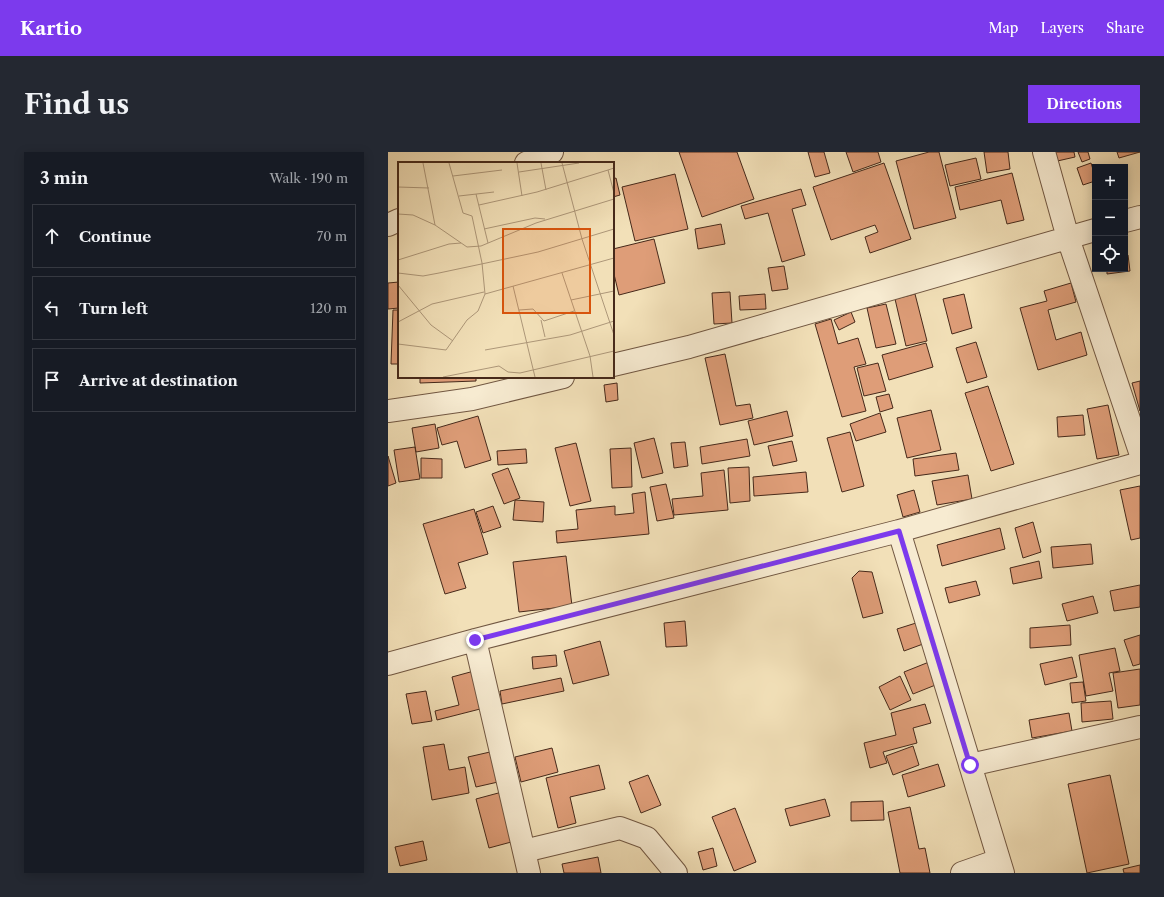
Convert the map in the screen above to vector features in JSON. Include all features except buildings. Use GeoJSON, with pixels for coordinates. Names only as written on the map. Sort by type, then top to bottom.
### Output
{"type":"FeatureCollection","features":[{"type":"Feature","properties":{"kind":"street"},"geometry":{"type":"LineString","coordinates":[[528,162],[552,152]]}},
{"type":"Feature","properties":{"kind":"street"},"geometry":{"type":"LineString","coordinates":[[1044,152],[1068,238],[1140,452]]}},
{"type":"Feature","properties":{"kind":"street"},"geometry":{"type":"LineString","coordinates":[[1128,220],[1140,216]]}},
{"type":"Feature","properties":{"kind":"street"},"geometry":{"type":"LineString","coordinates":[[388,225],[398,220]]}},
{"type":"Feature","properties":{"kind":"street"},"geometry":{"type":"LineString","coordinates":[[614,365],[689,347],[1092,231]]}},
{"type":"Feature","properties":{"kind":"street"},"geometry":{"type":"LineString","coordinates":[[388,411],[472,399],[559,378]]}},
{"type":"Feature","properties":{"kind":"street"},"geometry":{"type":"LineString","coordinates":[[388,664],[475,640],[899,531],[1140,463]]}},
{"type":"Feature","properties":{"kind":"street"},"geometry":{"type":"LineString","coordinates":[[899,531],[1001,867],[962,873]]}},
{"type":"Feature","properties":{"kind":"street"},"geometry":{"type":"LineString","coordinates":[[475,640],[529,873]]}},
{"type":"Feature","properties":{"kind":"street"},"geometry":{"type":"LineString","coordinates":[[970,765],[1140,727]]}},
{"type":"Feature","properties":{"kind":"street"},"geometry":{"type":"LineString","coordinates":[[524,850],[620,828],[647,838],[676,873]]}},
{"type":"Feature","properties":{"kind":"route"},"geometry":{"type":"LineString","coordinates":[[475,640],[899,531],[970,765]]}}]}
